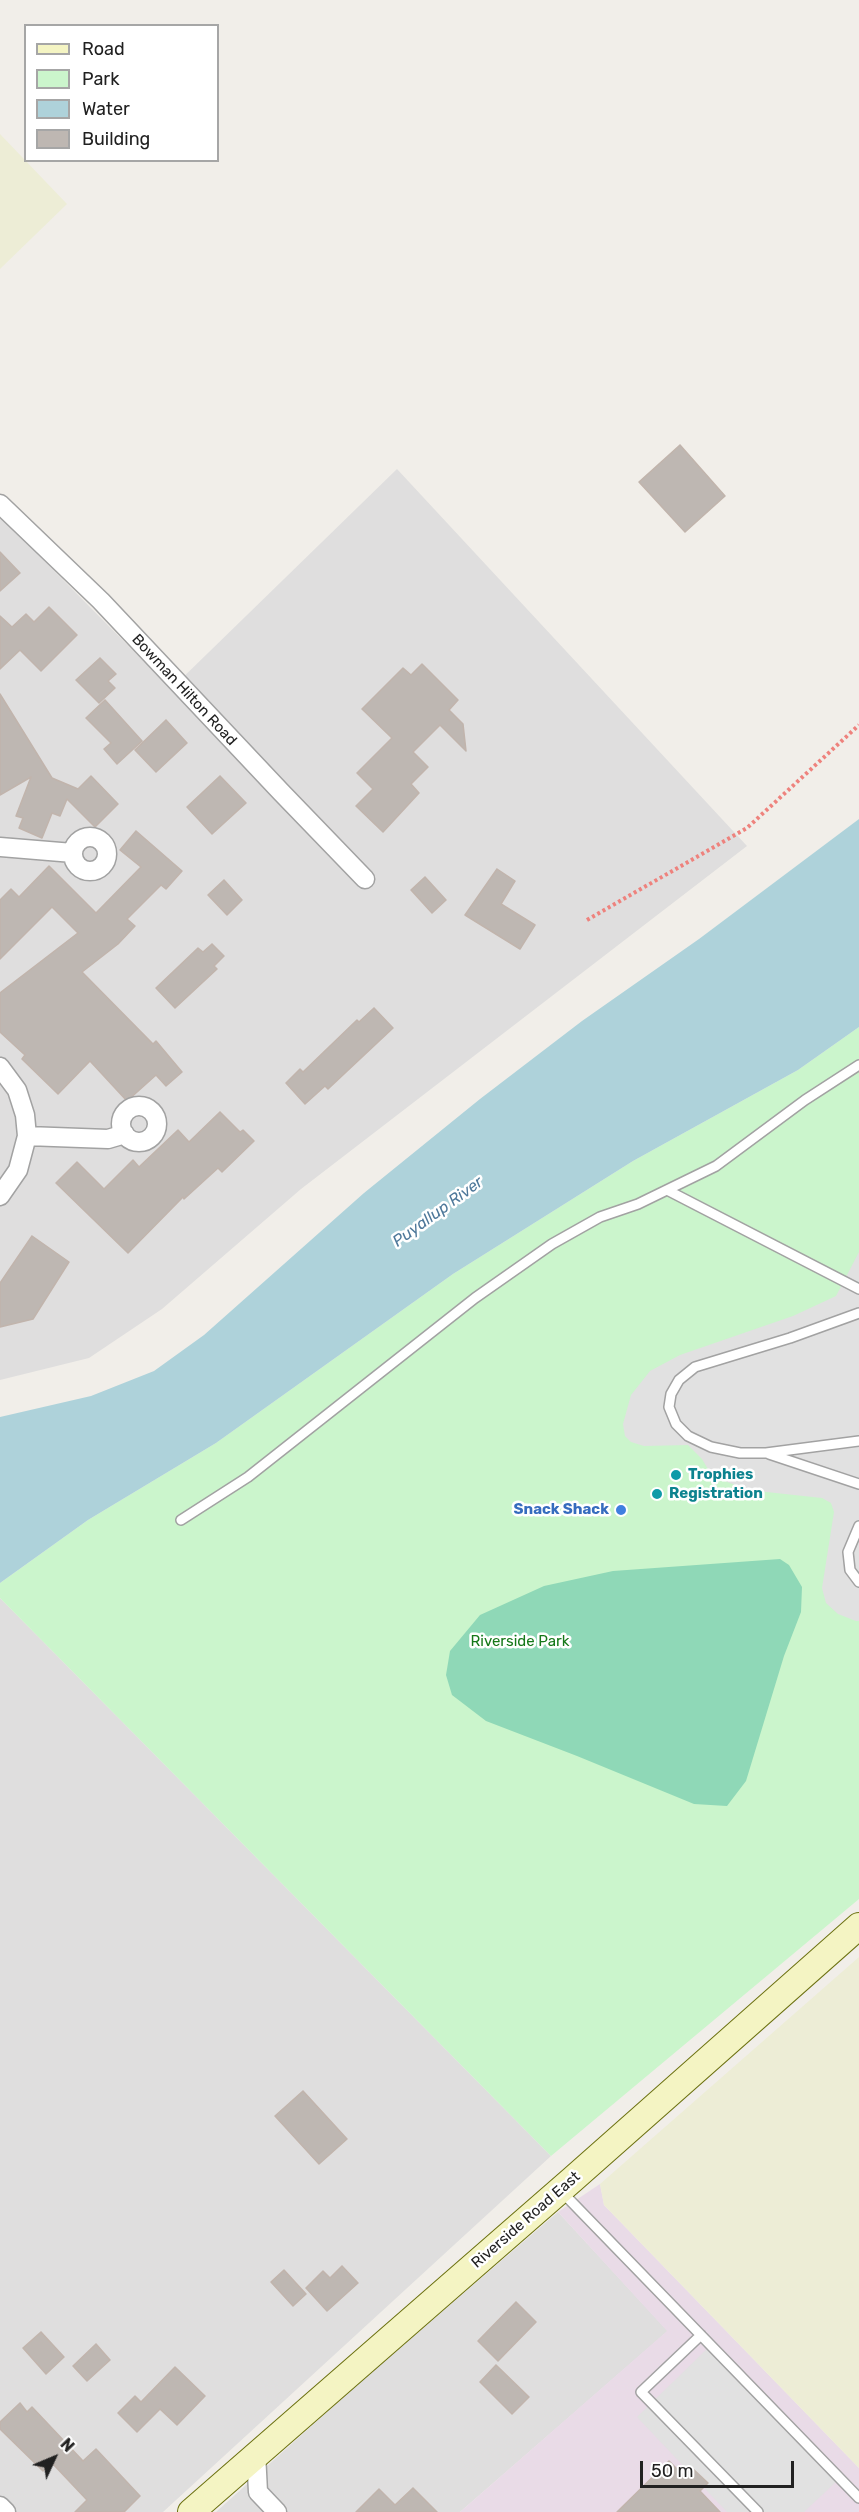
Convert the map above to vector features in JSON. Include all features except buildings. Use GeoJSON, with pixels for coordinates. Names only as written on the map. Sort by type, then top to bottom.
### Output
{"type":"FeatureCollection","features":[{"type":"Feature","properties":{"kind":"street","name":"Bowman Hilton Road"},"geometry":{"type":"LineString","coordinates":[[0,504],[101,601],[365,879]]}},
{"type":"Feature","properties":{"kind":"street"},"geometry":{"type":"LineString","coordinates":[[0,848],[73,853]]}},
{"type":"Feature","properties":{"kind":"street"},"geometry":{"type":"LineString","coordinates":[[0,1067],[17,1090],[25,1115],[27,1136],[18,1170],[0,1196]]}},
{"type":"Feature","properties":{"kind":"street"},"geometry":{"type":"LineString","coordinates":[[27,1136],[108,1139],[124,1134]]}},
{"type":"Feature","properties":{"kind":"street","name":"Riverside Road East"},"geometry":{"type":"LineString","coordinates":[[191,2512],[859,1926]]}},
{"type":"Feature","properties":{"kind":"street"},"geometry":{"type":"LineString","coordinates":[[256,2453],[258,2492],[277,2512]]}},
{"type":"Feature","properties":{"kind":"street"},"geometry":{"type":"LineString","coordinates":[[0,2506],[6,2512]]}},
{"type":"Feature","properties":{"kind":"lane"},"geometry":{"type":"LineString","coordinates":[[181,1520],[248,1477],[475,1298],[552,1244],[600,1217],[638,1204],[716,1166],[805,1100],[859,1065]]}},
{"type":"Feature","properties":{"kind":"lane"},"geometry":{"type":"LineString","coordinates":[[667,1190],[859,1289]]}},
{"type":"Feature","properties":{"kind":"lane"},"geometry":{"type":"LineString","coordinates":[[859,1313],[790,1338],[695,1367],[679,1380],[671,1394],[669,1407],[676,1424],[688,1436],[711,1447],[740,1453],[766,1453],[859,1441]]}},
{"type":"Feature","properties":{"kind":"lane"},"geometry":{"type":"LineString","coordinates":[[766,1453],[859,1484]]}},
{"type":"Feature","properties":{"kind":"lane"},"geometry":{"type":"LineString","coordinates":[[859,1526],[848,1552],[850,1570],[859,1582]]}},
{"type":"Feature","properties":{"kind":"lane"},"geometry":{"type":"LineString","coordinates":[[560,2190],[859,2498]]}},
{"type":"Feature","properties":{"kind":"lane"},"geometry":{"type":"LineString","coordinates":[[701,2335],[640,2392],[758,2512]]}},
{"type":"Feature","properties":{"kind":"path"},"geometry":{"type":"LineString","coordinates":[[587,920],[747,828],[859,725]]}},
{"type":"Feature","properties":{"kind":"shaded area"},"geometry":{"type":"Polygon","coordinates":[[[397,469],[747,846],[301,1189],[162,1309],[89,1358],[0,1380],[0,516],[171,689],[397,469]]]}},
{"type":"Feature","properties":{"kind":"shaded area"},"geometry":{"type":"Polygon","coordinates":[[[859,1252],[859,1621],[856,1621],[838,1614],[826,1603],[822,1588],[834,1512],[831,1503],[822,1498],[748,1490],[712,1476],[702,1459],[688,1445],[644,1446],[631,1442],[625,1436],[623,1424],[631,1395],[650,1371],[680,1355],[793,1316],[836,1296],[859,1252]]]}},
{"type":"Feature","properties":{"kind":"shaded area"},"geometry":{"type":"Polygon","coordinates":[[[0,1598],[551,2156],[163,2512],[0,2512],[0,1598]]]}},
{"type":"Feature","properties":{"kind":"shaded area"},"geometry":{"type":"Polygon","coordinates":[[[600,2184],[604,2205],[859,2468],[859,2512],[460,2512],[667,2331],[558,2212],[600,2184]]]}},
{"type":"Feature","properties":{"kind":"shaded area"},"geometry":{"type":"Polygon","coordinates":[[[558,2212],[668,2331],[460,2512],[216,2512],[357,2385],[558,2212]]]}},
{"type":"Feature","properties":{"kind":"shaded area"},"geometry":{"type":"Polygon","coordinates":[[[710,2346],[838,2480],[804,2512],[727,2512],[637,2417],[710,2346]]]}},
{"type":"Feature","properties":{"kind":"green space"},"geometry":{"type":"Polygon","coordinates":[[[0,134],[24,159],[24,162],[27,162],[67,204],[0,269],[0,134]]]}},
{"type":"Feature","properties":{"kind":"green space","name":"Riverside Park"},"geometry":{"type":"Polygon","coordinates":[[[859,1027],[859,1899],[551,2156],[0,1598],[0,1583],[88,1520],[216,1443],[453,1274],[633,1161],[798,1070],[859,1027]]]}},
{"type":"Feature","properties":{"kind":"green space"},"geometry":{"type":"Polygon","coordinates":[[[780,1559],[789,1565],[802,1587],[801,1612],[784,1656],[746,1781],[727,1806],[694,1804],[486,1721],[452,1695],[446,1675],[450,1651],[480,1615],[544,1586],[613,1571],[780,1559]]]}},
{"type":"Feature","properties":{"kind":"green space"},"geometry":{"type":"Polygon","coordinates":[[[859,1957],[859,2468],[604,2205],[600,2184],[859,1957]]]}},
{"type":"Feature","properties":{"kind":"water","name":"Puyallup River"},"geometry":{"type":"Polygon","coordinates":[[[859,819],[859,1027],[798,1070],[633,1161],[453,1274],[216,1443],[88,1520],[0,1583],[0,1417],[91,1396],[154,1371],[204,1335],[364,1193],[480,1099],[582,1021],[699,939],[859,819]]]}},
{"type":"Feature","properties":{"kind":"place","name":"Trophies"},"geometry":{"type":"Point","coordinates":[676,1475]}},
{"type":"Feature","properties":{"kind":"place","name":"Registration"},"geometry":{"type":"Point","coordinates":[657,1494]}},
{"type":"Feature","properties":{"kind":"place","name":"Snack Shack"},"geometry":{"type":"Point","coordinates":[621,1510]}}]}
